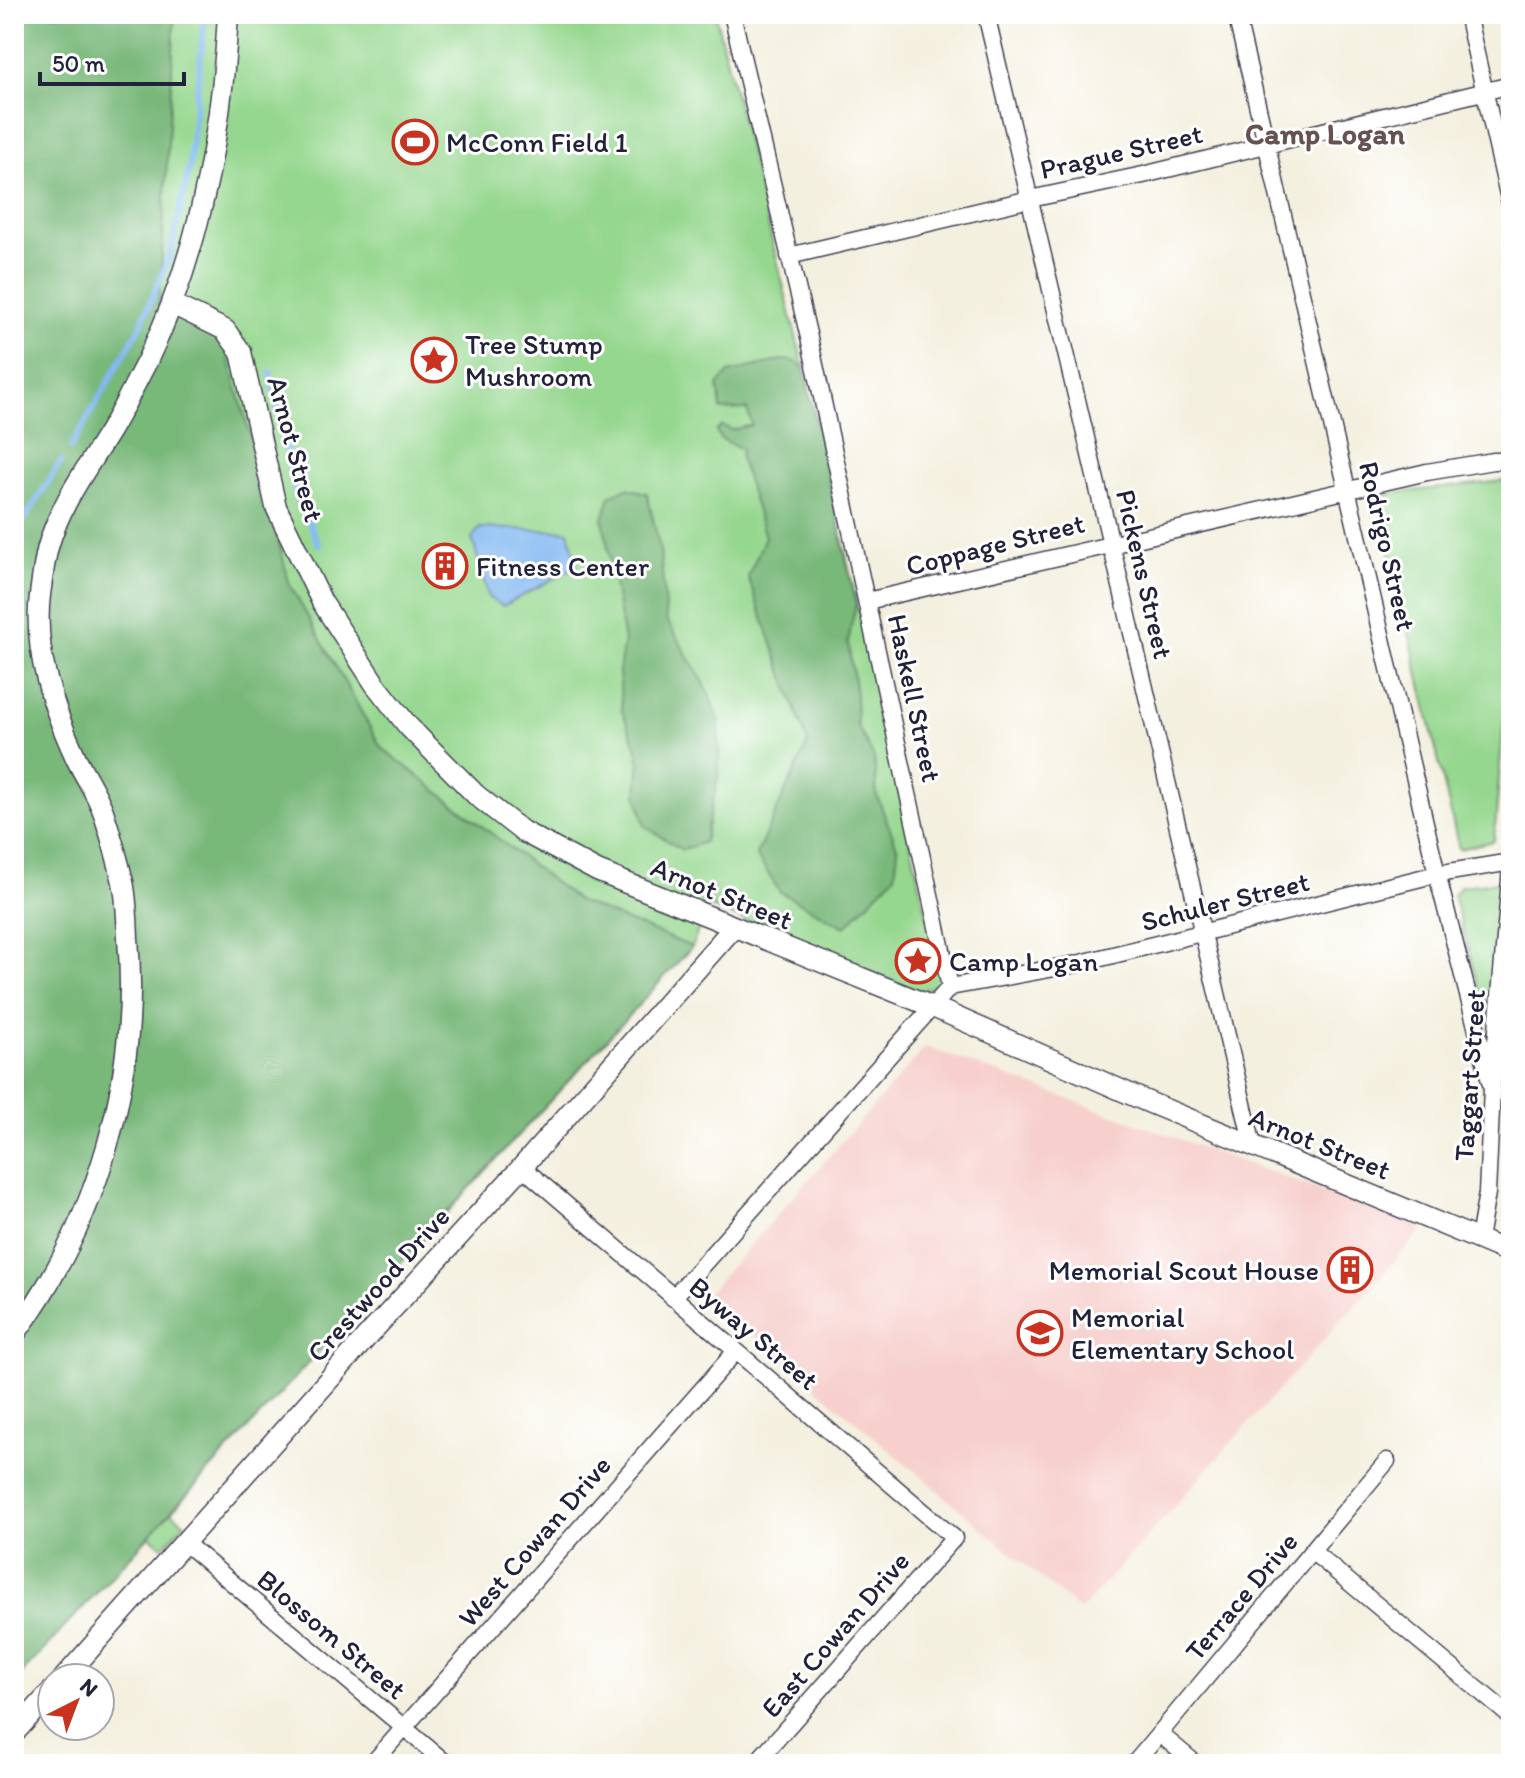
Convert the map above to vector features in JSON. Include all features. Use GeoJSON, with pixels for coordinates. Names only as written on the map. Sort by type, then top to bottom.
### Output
{"type":"FeatureCollection","features":[{"type":"Feature","properties":{"kind":"street"},"geometry":{"type":"LineString","coordinates":[[14,1335],[62,1260],[96,1179],[121,1086],[130,1037],[131,995],[124,884],[103,811],[52,700],[39,641],[39,599],[49,545],[74,488],[112,428],[172,304],[205,197],[223,91],[228,14]]}},
{"type":"Feature","properties":{"kind":"street","name":"Haskell Street"},"geometry":{"type":"LineString","coordinates":[[732,14],[867,601],[950,987]]}},
{"type":"Feature","properties":{"kind":"street","name":"Pickens Street"},"geometry":{"type":"LineString","coordinates":[[986,14],[1253,1146]]}},
{"type":"Feature","properties":{"kind":"street","name":"Rodrigo Street"},"geometry":{"type":"LineString","coordinates":[[1236,14],[1437,874],[1492,1089]]}},
{"type":"Feature","properties":{"kind":"street"},"geometry":{"type":"LineString","coordinates":[[1467,14],[1511,208]]}},
{"type":"Feature","properties":{"kind":"street","name":"Prague Street"},"geometry":{"type":"LineString","coordinates":[[789,256],[1143,175],[1511,85]]}},
{"type":"Feature","properties":{"kind":"street","name":"Arnot Street"},"geometry":{"type":"LineString","coordinates":[[172,304],[225,330],[241,352],[276,507],[298,557],[375,684],[408,726],[476,795],[522,831],[597,871],[933,1007],[1253,1146],[1511,1253]]}},
{"type":"Feature","properties":{"kind":"street","name":"Coppage Street"},"geometry":{"type":"LineString","coordinates":[[867,601],[1427,472],[1511,461]]}},
{"type":"Feature","properties":{"kind":"street","name":"Schuler Street"},"geometry":{"type":"LineString","coordinates":[[950,987],[1077,964],[1437,874],[1511,864]]}},
{"type":"Feature","properties":{"kind":"street","name":"Taggart Street"},"geometry":{"type":"LineString","coordinates":[[1479,1239],[1487,1193],[1492,1089],[1511,864]]}},
{"type":"Feature","properties":{"kind":"street","name":"Crestwood Drive"},"geometry":{"type":"LineString","coordinates":[[78,1662],[733,928]]}},
{"type":"Feature","properties":{"kind":"street"},"geometry":{"type":"LineString","coordinates":[[673,1298],[950,987]]}},
{"type":"Feature","properties":{"kind":"street","name":"Byway Street"},"geometry":{"type":"LineString","coordinates":[[522,1167],[954,1538]]}},
{"type":"Feature","properties":{"kind":"street","name":"West Cowan Drive"},"geometry":{"type":"LineString","coordinates":[[372,1764],[736,1351]]}},
{"type":"Feature","properties":{"kind":"street","name":"Terrace Drive"},"geometry":{"type":"LineString","coordinates":[[1134,1764],[1387,1461]]}},
{"type":"Feature","properties":{"kind":"street","name":"East Cowan Drive"},"geometry":{"type":"LineString","coordinates":[[755,1764],[954,1538]]}},
{"type":"Feature","properties":{"kind":"street","name":"Blossom Street"},"geometry":{"type":"LineString","coordinates":[[185,1543],[447,1764]]}},
{"type":"Feature","properties":{"kind":"street"},"geometry":{"type":"LineString","coordinates":[[1313,1552],[1511,1717]]}},
{"type":"Feature","properties":{"kind":"street"},"geometry":{"type":"LineString","coordinates":[[14,1733],[36,1709]]}},
{"type":"Feature","properties":{"kind":"street"},"geometry":{"type":"LineString","coordinates":[[1160,1734],[1196,1764]]}},
{"type":"Feature","properties":{"kind":"shaded area","name":"Memorial Elementary School"},"geometry":{"type":"Polygon","coordinates":[[[926,1047],[1424,1228],[1080,1611],[706,1295],[926,1047]]]}},
{"type":"Feature","properties":{"kind":"green space"},"geometry":{"type":"Polygon","coordinates":[[[14,14],[715,14],[804,368],[941,979],[936,986],[919,992],[707,905],[692,947],[171,1512],[185,1523],[163,1547],[149,1536],[14,1682],[14,14]]]}},
{"type":"Feature","properties":{"kind":"green space"},"geometry":{"type":"Polygon","coordinates":[[[14,14],[175,14],[159,306],[213,331],[226,347],[290,585],[381,747],[578,901],[692,947],[14,1682],[14,14]]]}},
{"type":"Feature","properties":{"kind":"green space"},"geometry":{"type":"Polygon","coordinates":[[[781,360],[795,361],[804,368],[856,603],[848,642],[857,725],[874,758],[877,796],[898,849],[895,875],[845,927],[780,892],[756,855],[808,743],[748,577],[765,537],[740,457],[742,449],[721,439],[716,431],[722,426],[732,430],[752,425],[747,409],[721,410],[718,385],[729,373],[781,360]]]}},
{"type":"Feature","properties":{"kind":"green space"},"geometry":{"type":"Polygon","coordinates":[[[1511,480],[1511,626],[1494,841],[1459,849],[1377,495],[1511,480]]]}},
{"type":"Feature","properties":{"kind":"green space"},"geometry":{"type":"Polygon","coordinates":[[[627,488],[647,493],[660,550],[666,619],[704,683],[719,720],[719,773],[704,842],[682,850],[645,826],[637,794],[640,762],[622,711],[619,671],[624,641],[603,519],[610,496],[627,488]]]}},
{"type":"Feature","properties":{"kind":"green space"},"geometry":{"type":"Polygon","coordinates":[[[1497,882],[1501,890],[1491,997],[1486,1000],[1481,996],[1453,895],[1461,886],[1497,882]]]}},
{"type":"Feature","properties":{"kind":"water"},"geometry":{"type":"Polygon","coordinates":[[[480,528],[569,531],[577,566],[503,606],[489,598],[472,538],[480,528]]]}},
{"type":"Feature","properties":{"kind":"waterway"},"geometry":{"type":"LineString","coordinates":[[71,447],[140,327],[170,255],[189,170],[205,14]]}},
{"type":"Feature","properties":{"kind":"waterway"},"geometry":{"type":"LineString","coordinates":[[270,372],[295,491],[319,545]]}},
{"type":"Feature","properties":{"kind":"waterway"},"geometry":{"type":"LineString","coordinates":[[14,536],[61,462]]}},
{"type":"Feature","properties":{"kind":"place","name":"McConn Field 1"},"geometry":{"type":"Point","coordinates":[415,142]}},
{"type":"Feature","properties":{"kind":"place","name":"Tree Stump Mushroom"},"geometry":{"type":"Point","coordinates":[434,360]}},
{"type":"Feature","properties":{"kind":"place","name":"Fitness Center"},"geometry":{"type":"Point","coordinates":[445,566]}},
{"type":"Feature","properties":{"kind":"place","name":"Camp Logan"},"geometry":{"type":"Point","coordinates":[918,961]}},
{"type":"Feature","properties":{"kind":"place","name":"Memorial Scout House"},"geometry":{"type":"Point","coordinates":[1350,1270]}},
{"type":"Feature","properties":{"kind":"place","name":"Memorial Elementary School"},"geometry":{"type":"Point","coordinates":[1040,1333]}},
{"type":"Feature","properties":{"kind":"district","name":"Camp Logan"},"geometry":{"type":"Point","coordinates":[1325,133]}}]}
